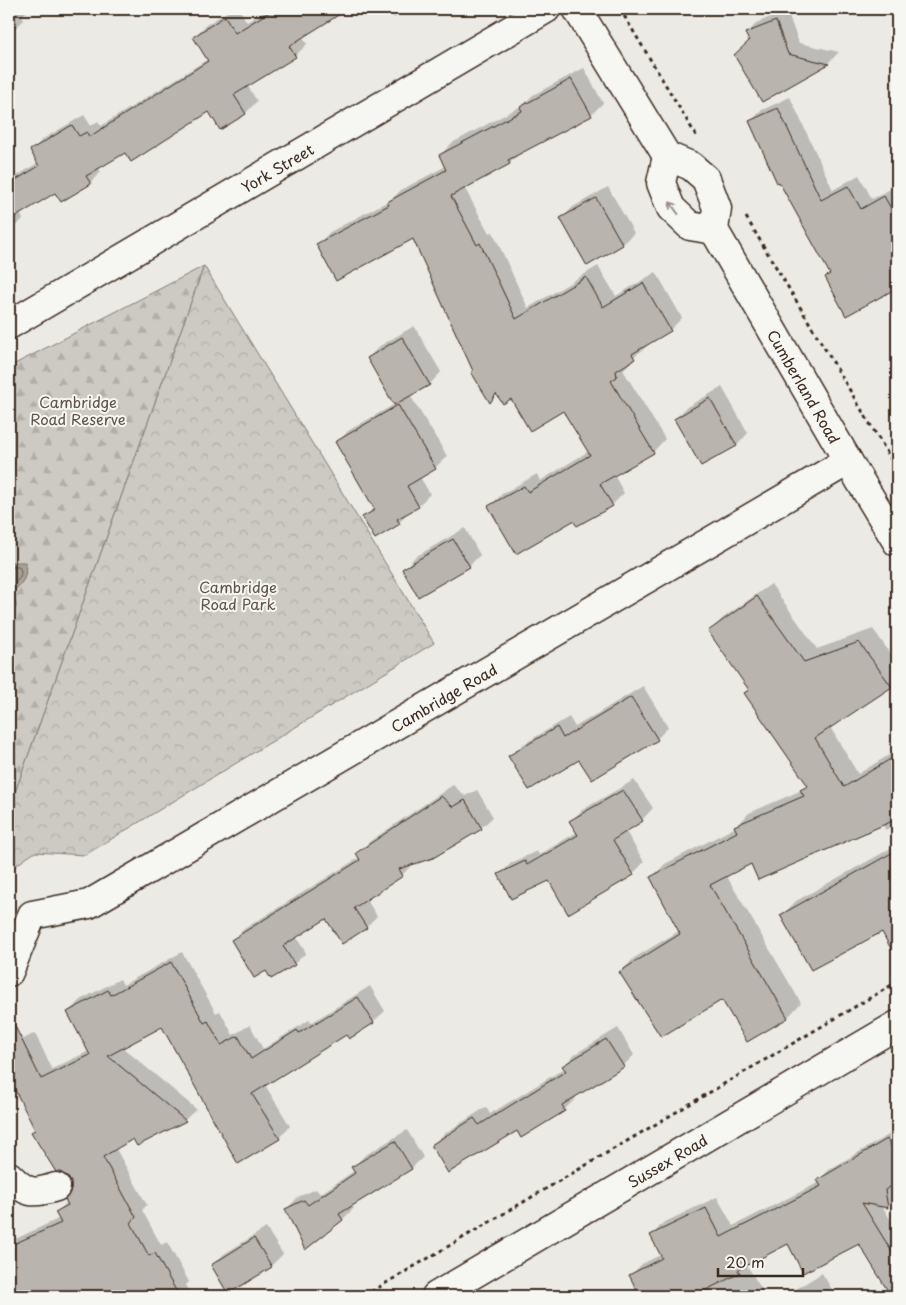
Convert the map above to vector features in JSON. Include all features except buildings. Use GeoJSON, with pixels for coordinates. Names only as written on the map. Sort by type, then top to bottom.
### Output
{"type":"FeatureCollection","features":[{"type":"Feature","properties":{"kind":"street","name":"York Street"},"geometry":{"type":"LineString","coordinates":[[9,325],[546,9]]}},
{"type":"Feature","properties":{"kind":"street"},"geometry":{"type":"LineString","coordinates":[[577,9],[667,156],[691,166],[706,179],[717,208],[714,230],[690,226],[671,208],[661,183],[667,156]]}},
{"type":"Feature","properties":{"kind":"street","name":"Cumberland Road"},"geometry":{"type":"LineString","coordinates":[[714,230],[897,542]]}},
{"type":"Feature","properties":{"kind":"street","name":"Cambridge Road"},"geometry":{"type":"LineString","coordinates":[[9,972],[32,915],[89,904],[848,461]]}},
{"type":"Feature","properties":{"kind":"street","name":"Sussex Road"},"geometry":{"type":"LineString","coordinates":[[436,1296],[897,1026]]}},
{"type":"Feature","properties":{"kind":"street"},"geometry":{"type":"LineString","coordinates":[[9,1176],[24,1190],[41,1192],[56,1188]]}},
{"type":"Feature","properties":{"kind":"path"},"geometry":{"type":"LineString","coordinates":[[620,9],[702,145]]}},
{"type":"Feature","properties":{"kind":"path"},"geometry":{"type":"LineString","coordinates":[[743,213],[897,469]]}},
{"type":"Feature","properties":{"kind":"path"},"geometry":{"type":"LineString","coordinates":[[364,1296],[897,982]]}},
{"type":"Feature","properties":{"kind":"green space","name":"Cambridge Road Reserve"},"geometry":{"type":"Polygon","coordinates":[[[204,266],[9,809],[9,367],[204,266]]]}},
{"type":"Feature","properties":{"kind":"green space","name":"Cambridge Road Park"},"geometry":{"type":"Polygon","coordinates":[[[204,266],[434,643],[85,855],[35,852],[9,870],[9,809],[204,266]]]}},
{"type":"Feature","properties":{"kind":"water"},"geometry":{"type":"Polygon","coordinates":[[[9,562],[25,562],[26,571],[23,581],[14,591],[16,607],[9,615],[9,562]]]}}]}
